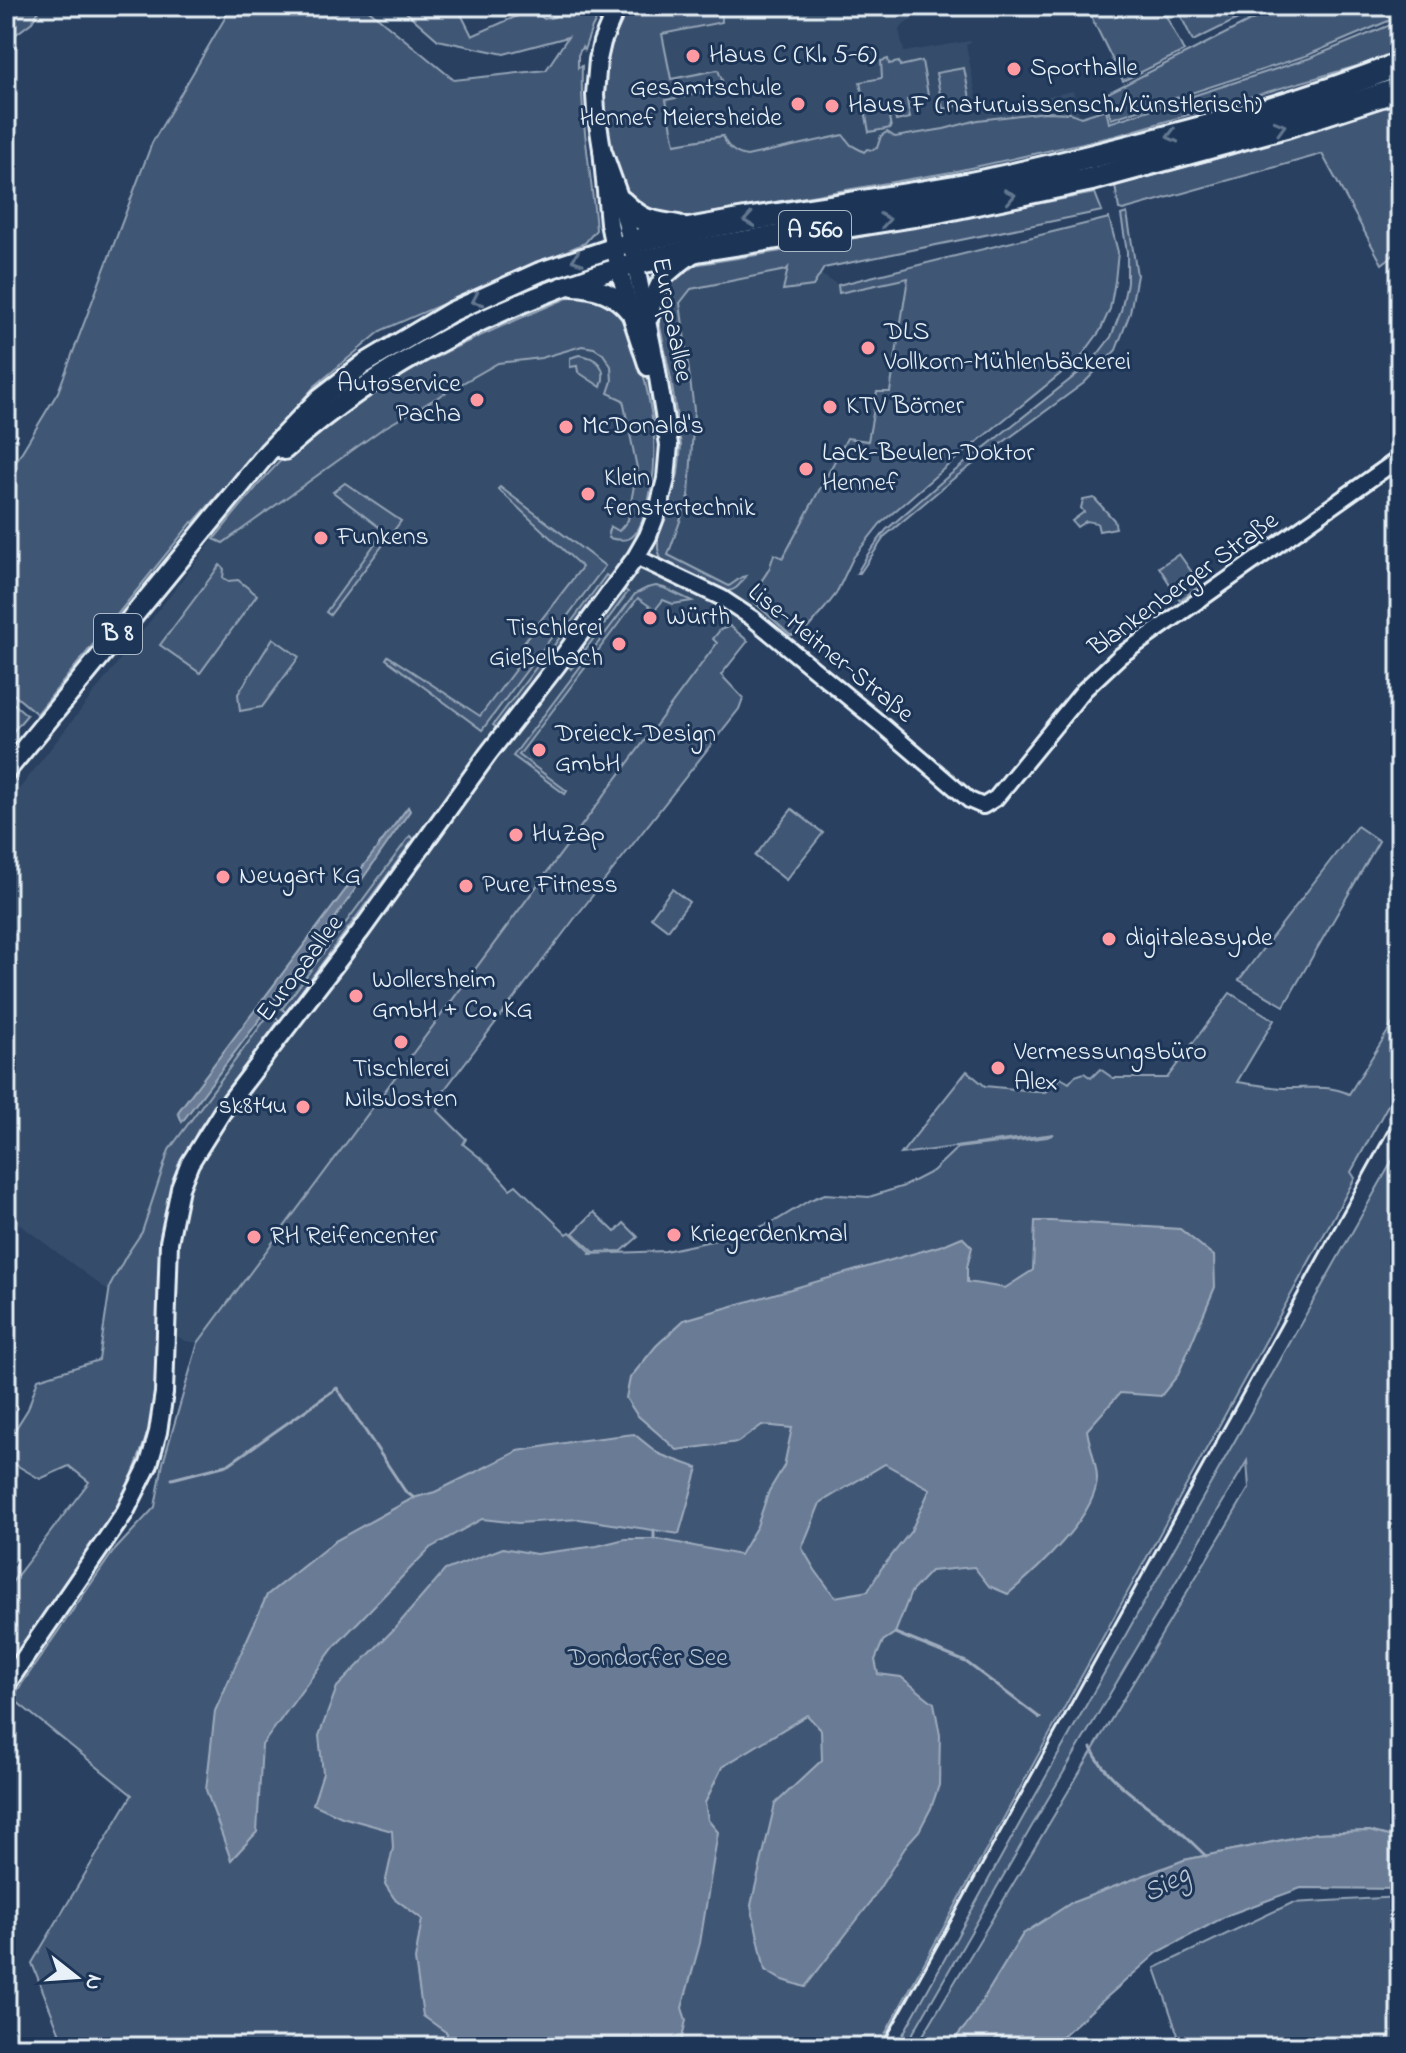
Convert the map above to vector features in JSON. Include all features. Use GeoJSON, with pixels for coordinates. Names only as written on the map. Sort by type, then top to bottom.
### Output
{"type":"FeatureCollection","features":[{"type":"Feature","properties":{"kind":"highway","name":"A 560"},"geometry":{"type":"LineString","coordinates":[[625,255],[1086,158],[1212,126],[1354,82],[1400,64]]}},
{"type":"Feature","properties":{"kind":"highway","name":"A 560"},"geometry":{"type":"LineString","coordinates":[[694,240],[933,212],[1092,179],[1286,126],[1400,89]]}},
{"type":"Feature","properties":{"kind":"highway"},"geometry":{"type":"LineString","coordinates":[[621,202],[636,217],[694,240]]}},
{"type":"Feature","properties":{"kind":"main road"},"geometry":{"type":"LineString","coordinates":[[617,6],[602,42],[595,85],[609,223],[625,255]]}},
{"type":"Feature","properties":{"kind":"main road"},"geometry":{"type":"LineString","coordinates":[[602,149],[621,202],[625,255]]}},
{"type":"Feature","properties":{"kind":"main road"},"geometry":{"type":"LineString","coordinates":[[648,327],[653,297],[660,281],[694,240]]}},
{"type":"Feature","properties":{"kind":"main road","name":"B 8"},"geometry":{"type":"LineString","coordinates":[[6,771],[268,452],[320,398],[352,372],[451,312],[540,272],[625,255]]}},
{"type":"Feature","properties":{"kind":"main road","name":"B 8"},"geometry":{"type":"LineString","coordinates":[[232,498],[318,420],[391,371],[456,335],[625,255]]}},
{"type":"Feature","properties":{"kind":"main road","name":"Europaallee"},"geometry":{"type":"LineString","coordinates":[[625,255],[630,312],[664,407]]}},
{"type":"Feature","properties":{"kind":"main road","name":"Europaallee"},"geometry":{"type":"LineString","coordinates":[[6,1685],[125,1512],[149,1464],[164,1393],[169,1242],[180,1188],[190,1163],[222,1112],[360,932],[488,754],[636,557],[648,536],[666,479],[669,445],[648,327],[625,255]]}},
{"type":"Feature","properties":{"kind":"main road"},"geometry":{"type":"LineString","coordinates":[[566,285],[594,288],[612,294],[630,312]]}},
{"type":"Feature","properties":{"kind":"street","name":"Blankenberger Straße"},"geometry":{"type":"LineString","coordinates":[[983,806],[996,798],[1084,690],[1120,656],[1400,458]]}},
{"type":"Feature","properties":{"kind":"street","name":"Lise-Meitner-Straße"},"geometry":{"type":"LineString","coordinates":[[636,557],[722,598],[752,618],[969,800],[983,806]]}},
{"type":"Feature","properties":{"kind":"shaded area","name":"Gesamtschule Hennef Meiersheide"},"geometry":{"type":"Polygon","coordinates":[[[643,6],[915,6],[911,21],[899,30],[904,52],[970,41],[966,45],[979,110],[1073,91],[1079,115],[788,175],[668,190],[643,6]]]}},
{"type":"Feature","properties":{"kind":"shaded area"},"geometry":{"type":"Polygon","coordinates":[[[801,248],[813,286],[820,274],[838,285],[840,293],[908,278],[890,393],[877,392],[868,441],[846,438],[782,559],[774,554],[756,589],[755,603],[737,632],[730,626],[713,639],[717,642],[198,1343],[185,1341],[135,1311],[6,1214],[6,806],[214,539],[224,543],[382,429],[498,363],[541,358],[582,346],[594,348],[603,354],[611,366],[612,386],[623,400],[637,468],[628,520],[619,531],[608,533],[609,539],[621,542],[629,539],[642,523],[649,503],[655,446],[577,294],[707,261],[801,248]],[[498,489],[582,567],[521,647],[527,653],[481,716],[388,657],[482,730],[605,567],[498,489]],[[333,491],[385,531],[326,612],[329,614],[401,521],[333,491]],[[224,569],[160,645],[228,581],[223,578],[224,569]]]}},
{"type":"Feature","properties":{"kind":"green space"},"geometry":{"type":"Polygon","coordinates":[[[6,6],[42,6],[32,22],[15,35],[6,29],[6,6]]]}},
{"type":"Feature","properties":{"kind":"green space"},"geometry":{"type":"Polygon","coordinates":[[[232,6],[364,6],[454,80],[546,70],[568,37],[504,54],[438,40],[399,6],[457,6],[472,36],[533,9],[544,19],[554,17],[565,6],[603,6],[584,50],[582,47],[578,55],[578,68],[582,66],[584,128],[596,230],[585,243],[382,330],[315,386],[192,522],[37,714],[6,688],[6,478],[58,392],[152,143],[232,6]]]}},
{"type":"Feature","properties":{"kind":"green space"},"geometry":{"type":"Polygon","coordinates":[[[631,6],[721,6],[722,22],[662,34],[671,79],[718,70],[725,88],[666,100],[675,144],[723,136],[732,150],[747,156],[843,135],[851,145],[864,152],[877,148],[881,136],[887,132],[895,137],[978,120],[1046,112],[1071,113],[1081,117],[1106,109],[1109,123],[1310,58],[1400,21],[1400,50],[1364,64],[1115,136],[952,172],[680,218],[634,209],[610,154],[604,110],[606,67],[620,25],[631,6]]]}},
{"type":"Feature","properties":{"kind":"green space"},"geometry":{"type":"Polygon","coordinates":[[[1086,6],[1161,6],[1184,51],[1123,81],[1086,6]]]}},
{"type":"Feature","properties":{"kind":"green space"},"geometry":{"type":"Polygon","coordinates":[[[1176,6],[1251,6],[1254,11],[1193,41],[1176,6]]]}},
{"type":"Feature","properties":{"kind":"green space"},"geometry":{"type":"Polygon","coordinates":[[[1260,6],[1400,6],[1400,16],[1308,55],[1111,119],[1104,95],[1264,14],[1260,6]]]}},
{"type":"Feature","properties":{"kind":"green space"},"geometry":{"type":"Polygon","coordinates":[[[888,59],[889,64],[899,62],[900,66],[922,61],[928,95],[907,100],[910,118],[896,121],[893,105],[887,106],[891,128],[869,132],[860,82],[882,78],[881,61],[888,59]]]}},
{"type":"Feature","properties":{"kind":"green space"},"geometry":{"type":"Polygon","coordinates":[[[964,68],[971,103],[943,109],[936,73],[964,68]]]}},
{"type":"Feature","properties":{"kind":"green space"},"geometry":{"type":"Polygon","coordinates":[[[1400,99],[1400,250],[1382,264],[1322,154],[1119,209],[1115,186],[1230,155],[1400,99]]]}},
{"type":"Feature","properties":{"kind":"green space"},"geometry":{"type":"Polygon","coordinates":[[[1095,193],[1102,211],[824,268],[813,286],[783,290],[788,268],[691,289],[680,303],[694,410],[689,496],[668,555],[729,586],[746,576],[736,588],[722,591],[661,559],[658,533],[678,474],[681,446],[657,312],[666,280],[687,266],[1095,193]]]}},
{"type":"Feature","properties":{"kind":"green space"},"geometry":{"type":"Polygon","coordinates":[[[1127,213],[1137,275],[1130,313],[1116,350],[1084,383],[953,479],[885,536],[857,573],[886,530],[946,478],[1091,363],[1111,337],[1127,283],[1127,252],[1121,215],[1127,213]]]}},
{"type":"Feature","properties":{"kind":"green space"},"geometry":{"type":"Polygon","coordinates":[[[1109,218],[1118,252],[1110,309],[1100,331],[1081,357],[880,524],[853,558],[836,594],[825,608],[800,635],[790,635],[755,603],[755,593],[774,554],[783,558],[847,438],[868,441],[877,392],[890,392],[908,278],[839,293],[838,285],[1109,218]]]}},
{"type":"Feature","properties":{"kind":"green space"},"geometry":{"type":"Polygon","coordinates":[[[577,294],[595,295],[626,316],[651,409],[654,452],[650,495],[639,529],[632,537],[617,540],[609,538],[608,533],[610,526],[619,531],[628,520],[637,468],[623,400],[608,393],[612,381],[611,366],[603,354],[594,348],[582,346],[541,358],[498,363],[382,429],[223,543],[214,539],[285,456],[343,410],[440,355],[577,294]]]}},
{"type":"Feature","properties":{"kind":"green space"},"geometry":{"type":"Polygon","coordinates":[[[579,355],[591,358],[600,365],[603,374],[601,387],[578,372],[577,366],[570,367],[570,358],[579,355]]]}},
{"type":"Feature","properties":{"kind":"green space"},"geometry":{"type":"Polygon","coordinates":[[[345,483],[401,521],[330,615],[326,612],[384,531],[333,492],[345,483]]]}},
{"type":"Feature","properties":{"kind":"green space"},"geometry":{"type":"Polygon","coordinates":[[[500,487],[605,566],[482,730],[386,659],[388,656],[480,716],[527,654],[520,647],[582,567],[498,489],[500,487]]]}},
{"type":"Feature","properties":{"kind":"green space"},"geometry":{"type":"Polygon","coordinates":[[[1094,498],[1114,520],[1116,528],[1099,531],[1097,523],[1086,521],[1077,527],[1072,521],[1084,512],[1081,508],[1083,500],[1094,498]]]}},
{"type":"Feature","properties":{"kind":"green space"},"geometry":{"type":"Polygon","coordinates":[[[1179,554],[1201,585],[1180,600],[1159,567],[1179,554]]]}},
{"type":"Feature","properties":{"kind":"green space"},"geometry":{"type":"Polygon","coordinates":[[[220,565],[224,569],[223,578],[238,580],[257,595],[200,673],[160,645],[220,565]]]}},
{"type":"Feature","properties":{"kind":"green space"},"geometry":{"type":"Polygon","coordinates":[[[606,575],[610,578],[553,655],[549,652],[606,575]]]}},
{"type":"Feature","properties":{"kind":"green space"},"geometry":{"type":"Polygon","coordinates":[[[656,586],[692,601],[673,604],[663,600],[655,610],[638,598],[519,755],[567,791],[565,794],[513,756],[635,594],[656,586]]]}},
{"type":"Feature","properties":{"kind":"green space"},"geometry":{"type":"Polygon","coordinates":[[[625,590],[628,592],[571,669],[568,666],[625,590]]]}},
{"type":"Feature","properties":{"kind":"green space","name":"Dondorfer See"},"geometry":{"type":"Polygon","coordinates":[[[730,626],[748,641],[721,675],[743,698],[739,709],[436,1101],[440,1107],[438,1111],[466,1139],[463,1144],[489,1165],[510,1189],[516,1185],[567,1234],[570,1232],[592,1253],[589,1254],[665,1251],[744,1234],[825,1194],[869,1197],[904,1186],[933,1171],[957,1148],[1047,1137],[1054,1134],[901,1154],[967,1071],[985,1086],[1045,1092],[1061,1078],[1069,1083],[1075,1076],[1084,1073],[1091,1078],[1100,1069],[1113,1078],[1167,1078],[1230,993],[1274,1020],[1237,1082],[1283,1088],[1325,1088],[1349,1094],[1400,1012],[1400,1083],[1351,1172],[1355,1178],[878,2047],[65,2047],[32,1963],[132,1795],[12,1698],[113,1552],[155,1507],[163,1463],[198,1343],[717,643],[713,639],[720,630],[730,626]]]}},
{"type":"Feature","properties":{"kind":"green space"},"geometry":{"type":"Polygon","coordinates":[[[273,638],[299,657],[262,707],[240,711],[238,694],[273,638]]]}},
{"type":"Feature","properties":{"kind":"green space"},"geometry":{"type":"Polygon","coordinates":[[[541,661],[546,664],[497,728],[493,725],[541,661]]]}},
{"type":"Feature","properties":{"kind":"green space"},"geometry":{"type":"Polygon","coordinates":[[[6,697],[27,715],[6,740],[6,697]]]}},
{"type":"Feature","properties":{"kind":"green space"},"geometry":{"type":"Polygon","coordinates":[[[792,809],[823,833],[786,880],[755,856],[792,809]]]}},
{"type":"Feature","properties":{"kind":"green space"},"geometry":{"type":"Polygon","coordinates":[[[1357,826],[1379,841],[1284,1006],[1239,980],[1357,826]]]}},
{"type":"Feature","properties":{"kind":"green space"},"geometry":{"type":"Polygon","coordinates":[[[410,836],[414,839],[286,1012],[282,1009],[410,836]]]}},
{"type":"Feature","properties":{"kind":"green space"},"geometry":{"type":"Polygon","coordinates":[[[672,889],[689,902],[668,930],[651,917],[672,889]]]}},
{"type":"Feature","properties":{"kind":"green space"},"geometry":{"type":"Polygon","coordinates":[[[270,1013],[279,1020],[198,1130],[169,1198],[162,1235],[160,1381],[149,1429],[124,1499],[6,1676],[6,1590],[89,1482],[69,1466],[40,1479],[6,1459],[6,1444],[28,1409],[38,1379],[99,1360],[110,1286],[142,1232],[169,1150],[270,1013]]]}},
{"type":"Feature","properties":{"kind":"green space"},"geometry":{"type":"Polygon","coordinates":[[[1400,1147],[1400,1839],[1369,1831],[1317,1833],[1184,1860],[1023,1934],[970,2021],[948,2047],[916,2047],[1249,1488],[1247,1461],[905,2047],[896,2047],[1021,1821],[1400,1147]]]}},
{"type":"Feature","properties":{"kind":"green space"},"geometry":{"type":"Polygon","coordinates":[[[594,1212],[615,1232],[624,1223],[638,1237],[622,1251],[594,1252],[573,1233],[594,1212]]]}},
{"type":"Feature","properties":{"kind":"green space"},"geometry":{"type":"Polygon","coordinates":[[[1400,1897],[1400,2047],[1182,2047],[1155,1968],[1292,1903],[1400,1897]]]}},
{"type":"Feature","properties":{"kind":"water"},"geometry":{"type":"Polygon","coordinates":[[[408,807],[410,811],[319,941],[182,1122],[178,1112],[408,807]]]}},
{"type":"Feature","properties":{"kind":"water","name":"Dondorfer See"},"geometry":{"type":"Polygon","coordinates":[[[1035,1221],[1180,1229],[1214,1256],[1215,1287],[1178,1375],[1161,1396],[1120,1393],[1087,1430],[1097,1472],[1094,1493],[1076,1525],[1048,1557],[1008,1594],[989,1586],[974,1567],[931,1571],[911,1592],[895,1633],[883,1641],[875,1660],[878,1674],[901,1677],[934,1703],[940,1735],[939,1785],[919,1831],[870,1903],[805,1987],[780,1979],[765,1970],[751,1905],[775,1804],[822,1760],[821,1730],[807,1715],[722,1767],[705,1803],[708,1820],[718,1832],[700,1943],[682,2008],[686,2020],[680,2047],[446,2047],[447,2033],[423,2016],[415,1960],[422,1919],[394,1898],[385,1884],[393,1848],[392,1831],[342,1817],[313,1804],[323,1773],[319,1736],[337,1687],[395,1628],[445,1570],[503,1548],[536,1554],[625,1539],[658,1539],[740,1555],[784,1466],[792,1428],[762,1425],[738,1442],[677,1450],[637,1415],[626,1398],[630,1378],[656,1346],[684,1320],[962,1237],[972,1247],[967,1282],[1005,1288],[1033,1270],[1035,1221]],[[885,1464],[820,1503],[802,1548],[835,1597],[868,1591],[911,1531],[930,1489],[885,1464]]]}},
{"type":"Feature","properties":{"kind":"water"},"geometry":{"type":"Polygon","coordinates":[[[634,1434],[659,1454],[698,1468],[679,1534],[579,1519],[518,1523],[482,1519],[430,1548],[334,1647],[262,1745],[257,1832],[231,1860],[206,1790],[215,1711],[267,1595],[335,1541],[413,1498],[435,1492],[518,1451],[634,1434]]]}},
{"type":"Feature","properties":{"kind":"water","name":"Sieg"},"geometry":{"type":"Polygon","coordinates":[[[1369,1831],[1400,1839],[1400,1889],[1301,1888],[1228,1915],[1157,1953],[1050,2047],[948,2047],[970,2021],[1023,1934],[1071,1903],[1184,1860],[1317,1833],[1369,1831]]]}},
{"type":"Feature","properties":{"kind":"waterway"},"geometry":{"type":"LineString","coordinates":[[229,1464],[337,1388],[339,1392]]}},
{"type":"Feature","properties":{"kind":"waterway"},"geometry":{"type":"LineString","coordinates":[[341,1394],[405,1491],[414,1498]]}},
{"type":"Feature","properties":{"kind":"waterway"},"geometry":{"type":"LineString","coordinates":[[172,1479],[227,1465]]}},
{"type":"Feature","properties":{"kind":"waterway"},"geometry":{"type":"LineString","coordinates":[[654,1530],[654,1539]]}},
{"type":"Feature","properties":{"kind":"waterway"},"geometry":{"type":"LineString","coordinates":[[895,1633],[966,1662],[1040,1718]]}},
{"type":"Feature","properties":{"kind":"waterway"},"geometry":{"type":"LineString","coordinates":[[1091,1748],[1115,1780],[1174,1826],[1206,1856]]}},
{"type":"Feature","properties":{"kind":"railway"},"geometry":{"type":"LineString","coordinates":[[881,2047],[1400,1109]]}},
{"type":"Feature","properties":{"kind":"place","name":"Haus C (Kl. 5-6)"},"geometry":{"type":"Point","coordinates":[693,56]}},
{"type":"Feature","properties":{"kind":"place","name":"Sporthalle"},"geometry":{"type":"Point","coordinates":[1014,69]}},
{"type":"Feature","properties":{"kind":"place","name":"Gesamtschule Hennef Meiersheide"},"geometry":{"type":"Point","coordinates":[798,104]}},
{"type":"Feature","properties":{"kind":"place","name":"Haus F (naturwissensch./künstlerisch)"},"geometry":{"type":"Point","coordinates":[832,106]}},
{"type":"Feature","properties":{"kind":"place","name":"DLS Vollkorn-Mühlenbäckerei"},"geometry":{"type":"Point","coordinates":[868,348]}},
{"type":"Feature","properties":{"kind":"place","name":"Autoservice Pacha"},"geometry":{"type":"Point","coordinates":[477,400]}},
{"type":"Feature","properties":{"kind":"place","name":"KTV Börner"},"geometry":{"type":"Point","coordinates":[830,407]}},
{"type":"Feature","properties":{"kind":"place","name":"McDonald's"},"geometry":{"type":"Point","coordinates":[566,427]}},
{"type":"Feature","properties":{"kind":"place","name":"Lack-Beulen-Doktor Hennef"},"geometry":{"type":"Point","coordinates":[806,469]}},
{"type":"Feature","properties":{"kind":"place","name":"Klein fenstertechnik"},"geometry":{"type":"Point","coordinates":[588,494]}},
{"type":"Feature","properties":{"kind":"place","name":"Funkens"},"geometry":{"type":"Point","coordinates":[321,538]}},
{"type":"Feature","properties":{"kind":"place","name":"Würth"},"geometry":{"type":"Point","coordinates":[650,618]}},
{"type":"Feature","properties":{"kind":"place","name":"Tischlerei Gießelbach"},"geometry":{"type":"Point","coordinates":[619,644]}},
{"type":"Feature","properties":{"kind":"place","name":"Dreieck-Design GmbH"},"geometry":{"type":"Point","coordinates":[539,750]}},
{"type":"Feature","properties":{"kind":"place","name":"HuZap"},"geometry":{"type":"Point","coordinates":[516,835]}},
{"type":"Feature","properties":{"kind":"place","name":"Neugart KG"},"geometry":{"type":"Point","coordinates":[223,877]}},
{"type":"Feature","properties":{"kind":"place","name":"Pure Fitness"},"geometry":{"type":"Point","coordinates":[466,886]}},
{"type":"Feature","properties":{"kind":"place","name":"digitaleasy.de"},"geometry":{"type":"Point","coordinates":[1109,939]}},
{"type":"Feature","properties":{"kind":"place","name":"Wollersheim GmbH + Co. KG"},"geometry":{"type":"Point","coordinates":[356,996]}},
{"type":"Feature","properties":{"kind":"place","name":"Tischlerei NilsJosten"},"geometry":{"type":"Point","coordinates":[401,1042]}},
{"type":"Feature","properties":{"kind":"place","name":"Vermessungsbüro Alex"},"geometry":{"type":"Point","coordinates":[998,1068]}},
{"type":"Feature","properties":{"kind":"place","name":"sk8t4u"},"geometry":{"type":"Point","coordinates":[303,1107]}},
{"type":"Feature","properties":{"kind":"place","name":"Kriegerdenkmal"},"geometry":{"type":"Point","coordinates":[674,1235]}},
{"type":"Feature","properties":{"kind":"place","name":"RH Reifencenter"},"geometry":{"type":"Point","coordinates":[254,1237]}}]}
